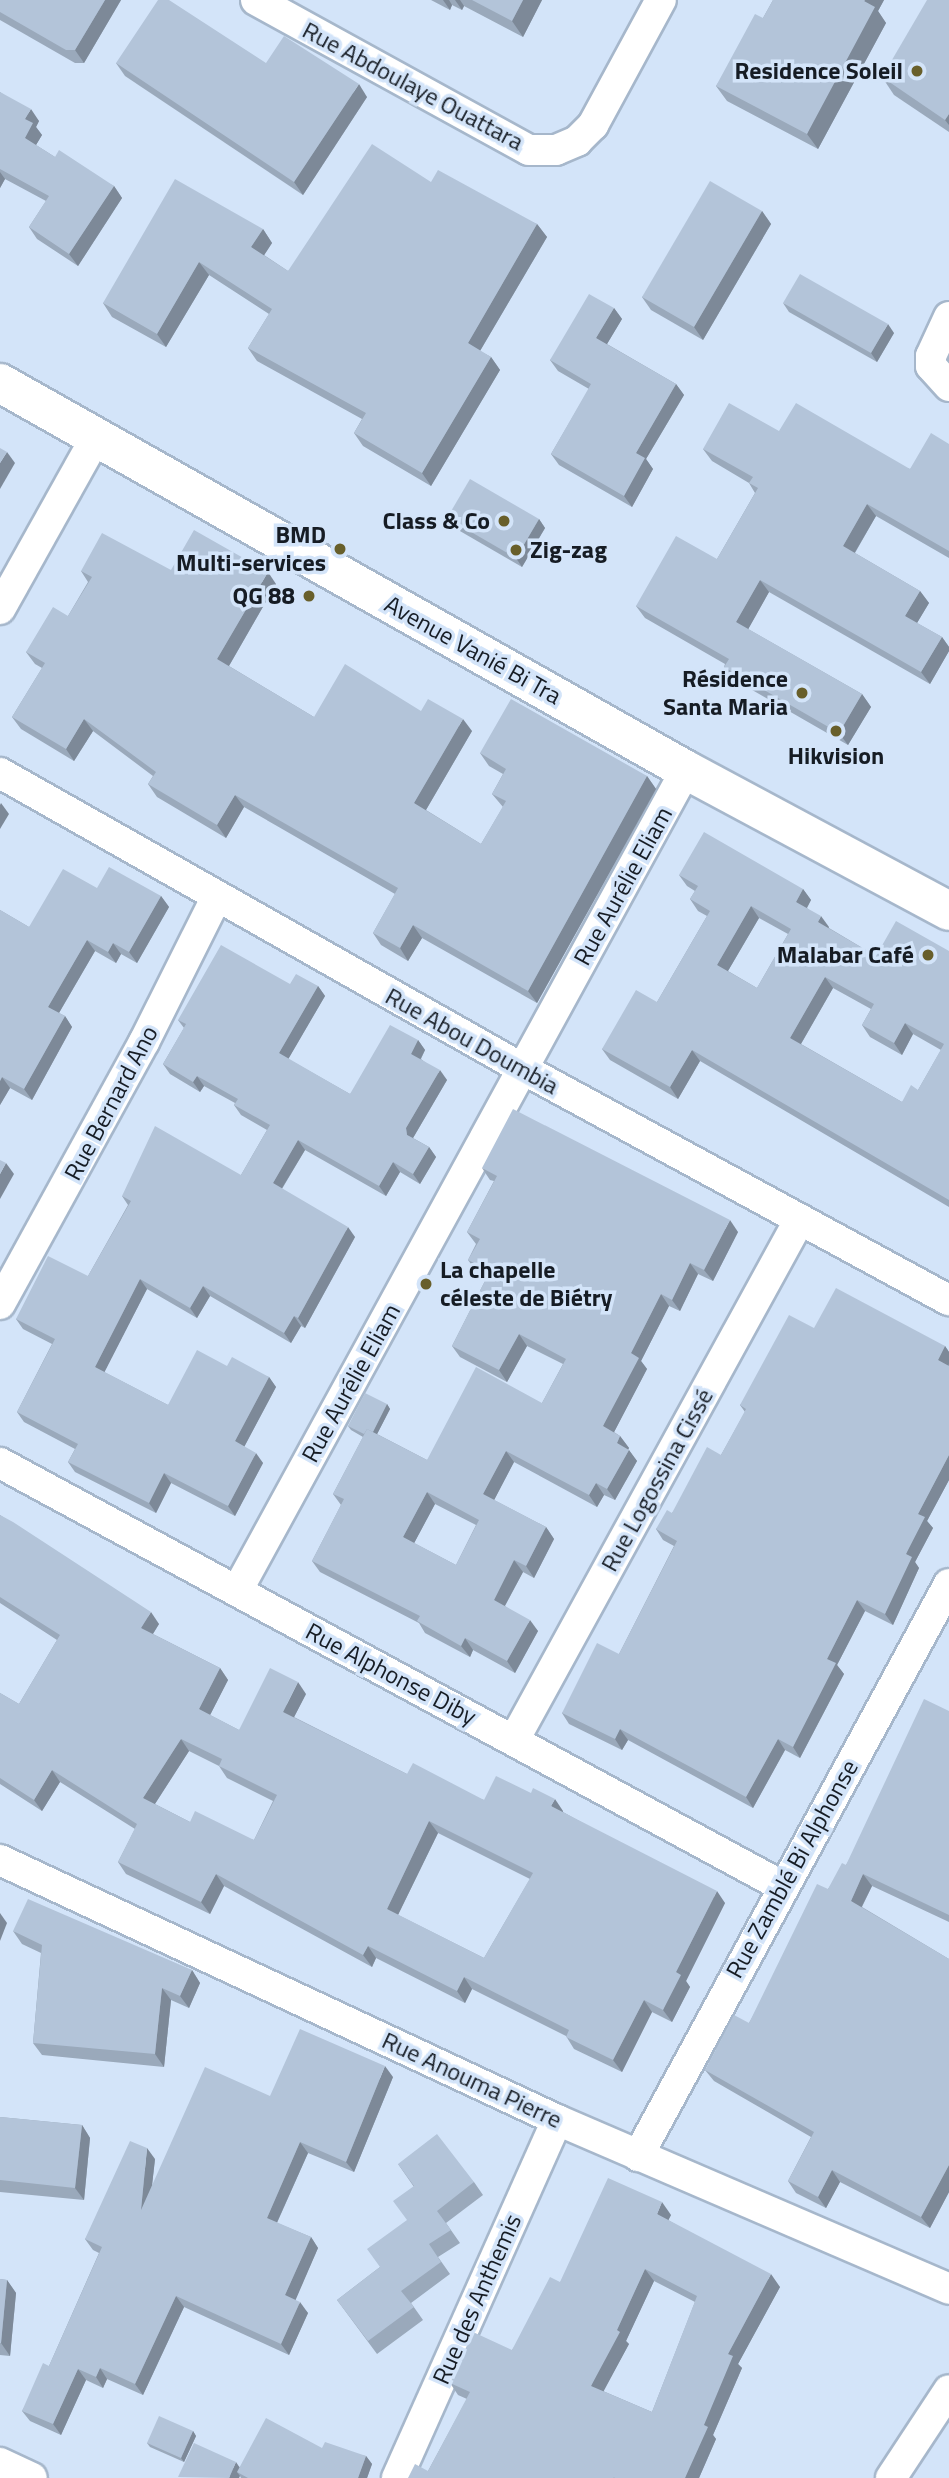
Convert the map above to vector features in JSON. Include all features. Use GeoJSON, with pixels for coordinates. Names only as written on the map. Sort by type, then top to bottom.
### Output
{"type":"FeatureCollection","features":[{"type":"Feature","properties":{"kind":"street","name":"Rue Abdoulaye Ouattara"},"geometry":{"type":"LineString","coordinates":[[256,0],[529,150],[556,150],[577,141],[593,125],[661,0]]}},
{"type":"Feature","properties":{"kind":"street"},"geometry":{"type":"LineString","coordinates":[[949,317],[931,356],[931,366],[949,386]]}},
{"type":"Feature","properties":{"kind":"street","name":"Avenue Vanié Bi Tra"},"geometry":{"type":"LineString","coordinates":[[0,383],[686,770],[949,911]]}},
{"type":"Feature","properties":{"kind":"street"},"geometry":{"type":"LineString","coordinates":[[0,609],[96,438]]}},
{"type":"Feature","properties":{"kind":"street","name":"Rue Aurélie Eliam"},"geometry":{"type":"LineString","coordinates":[[237,1591],[686,770]]}},
{"type":"Feature","properties":{"kind":"street","name":"Rue Abou Doumbia"},"geometry":{"type":"LineString","coordinates":[[0,773],[216,898],[523,1069],[949,1300]]}},
{"type":"Feature","properties":{"kind":"street","name":"Rue Bernard Ano"},"geometry":{"type":"LineString","coordinates":[[0,1304],[144,1042],[216,898]]}},
{"type":"Feature","properties":{"kind":"street","name":"Rue Logossina Cissé"},"geometry":{"type":"LineString","coordinates":[[514,1740],[800,1219]]}},
{"type":"Feature","properties":{"kind":"street","name":"Rue Alphonse Diby"},"geometry":{"type":"LineString","coordinates":[[0,1463],[782,1886]]}},
{"type":"Feature","properties":{"kind":"street","name":"Rue Zamblé Bi Alphonse"},"geometry":{"type":"LineString","coordinates":[[638,2156],[782,1886],[949,1584]]}},
{"type":"Feature","properties":{"kind":"street","name":"Rue Anouma Pierre"},"geometry":{"type":"LineString","coordinates":[[0,1860],[557,2120],[949,2289]]}},
{"type":"Feature","properties":{"kind":"street","name":"Rue des Anthemis"},"geometry":{"type":"LineString","coordinates":[[397,2478],[557,2120]]}},
{"type":"Feature","properties":{"kind":"street"},"geometry":{"type":"LineString","coordinates":[[891,2478],[949,2390]]}},
{"type":"Feature","properties":{"kind":"street"},"geometry":{"type":"LineString","coordinates":[[0,2463],[32,2478]]}},
{"type":"Feature","properties":{"kind":"building"},"geometry":{"type":"Polygon","coordinates":[[[0,0],[105,0],[75,50],[66,50],[0,12],[0,0]]]}},
{"type":"Feature","properties":{"kind":"building"},"geometry":{"type":"Polygon","coordinates":[[[158,0],[169,0],[266,63],[284,36],[359,84],[294,182],[116,63],[158,0]]]}},
{"type":"Feature","properties":{"kind":"building"},"geometry":{"type":"Polygon","coordinates":[[[472,0],[523,0],[512,21],[472,0]]]}},
{"type":"Feature","properties":{"kind":"building"},"geometry":{"type":"Polygon","coordinates":[[[773,0],[865,0],[875,7],[807,134],[716,86],[755,14],[763,18],[773,0]]]}},
{"type":"Feature","properties":{"kind":"building"},"geometry":{"type":"Polygon","coordinates":[[[927,0],[949,0],[949,114],[945,120],[882,77],[927,0]]]}},
{"type":"Feature","properties":{"kind":"building"},"geometry":{"type":"Polygon","coordinates":[[[0,92],[31,109],[25,119],[33,123],[25,138],[55,157],[59,150],[114,186],[69,254],[29,227],[49,196],[0,169],[0,92]]]}},
{"type":"Feature","properties":{"kind":"building"},"geometry":{"type":"Polygon","coordinates":[[[372,144],[431,182],[438,170],[537,224],[468,343],[491,357],[422,473],[354,433],[366,413],[248,348],[272,309],[199,262],[157,334],[103,303],[175,179],[263,229],[251,247],[288,271],[372,144]]]}},
{"type":"Feature","properties":{"kind":"building"},"geometry":{"type":"Polygon","coordinates":[[[710,181],[762,211],[694,327],[642,297],[710,181]]]}},
{"type":"Feature","properties":{"kind":"building"},"geometry":{"type":"Polygon","coordinates":[[[800,274],[888,324],[871,353],[783,303],[800,274]]]}},
{"type":"Feature","properties":{"kind":"building"},"geometry":{"type":"Polygon","coordinates":[[[589,294],[614,308],[596,338],[676,384],[636,453],[645,458],[624,496],[551,454],[591,384],[550,360],[589,294]]]}},
{"type":"Feature","properties":{"kind":"building"},"geometry":{"type":"Polygon","coordinates":[[[729,403],[779,431],[796,403],[910,469],[931,433],[949,444],[949,551],[867,504],[843,546],[920,591],[905,616],[942,637],[921,672],[760,580],[736,622],[862,694],[839,733],[724,667],[729,659],[636,606],[676,536],[717,559],[758,488],[749,483],[753,477],[703,449],[729,403]]]}},
{"type":"Feature","properties":{"kind":"building"},"geometry":{"type":"Polygon","coordinates":[[[0,448],[7,452],[0,463],[0,448]]]}},
{"type":"Feature","properties":{"kind":"building"},"geometry":{"type":"Polygon","coordinates":[[[470,479],[539,519],[516,558],[447,518],[470,479]]]}},
{"type":"Feature","properties":{"kind":"building"},"geometry":{"type":"Polygon","coordinates":[[[194,530],[268,572],[217,659],[314,717],[345,664],[421,711],[428,699],[463,719],[414,803],[481,844],[506,801],[492,794],[506,769],[480,753],[511,699],[647,776],[528,991],[413,925],[400,948],[373,933],[398,888],[235,795],[217,825],[148,784],[156,772],[84,719],[66,749],[12,717],[45,663],[26,652],[53,607],[68,616],[92,577],[81,571],[102,533],[171,570],[194,530]]]}},
{"type":"Feature","properties":{"kind":"building"},"geometry":{"type":"Polygon","coordinates":[[[704,832],[803,889],[796,902],[821,916],[818,922],[876,956],[896,921],[949,951],[949,1200],[692,1050],[670,1087],[602,1049],[636,990],[657,1002],[710,911],[690,899],[698,886],[679,875],[704,832]],[[751,906],[717,965],[757,988],[791,929],[751,906]],[[825,977],[790,1038],[902,1102],[911,1085],[918,1090],[944,1044],[905,1023],[894,1043],[862,1025],[874,1004],[825,977]]]}},
{"type":"Feature","properties":{"kind":"building"},"geometry":{"type":"Polygon","coordinates":[[[109,867],[161,896],[129,952],[113,943],[108,952],[87,940],[48,1007],[65,1016],[24,1089],[2,1077],[0,1081],[0,910],[29,927],[63,869],[97,888],[109,867]]]}},
{"type":"Feature","properties":{"kind":"building"},"geometry":{"type":"Polygon","coordinates":[[[221,945],[290,984],[296,974],[318,986],[279,1053],[350,1094],[390,1025],[418,1040],[411,1054],[440,1070],[406,1128],[407,1135],[429,1147],[413,1174],[393,1162],[379,1186],[298,1140],[273,1183],[348,1227],[298,1318],[294,1316],[284,1333],[203,1286],[190,1308],[140,1279],[95,1367],[168,1405],[197,1350],[227,1366],[232,1357],[269,1377],[235,1441],[256,1453],[228,1506],[164,1473],[149,1503],[68,1462],[78,1444],[17,1412],[55,1339],[16,1319],[48,1256],[88,1276],[131,1201],[122,1196],[155,1126],[241,1175],[270,1125],[234,1105],[238,1099],[197,1076],[193,1082],[163,1064],[186,1024],[178,1020],[221,945]]]}},
{"type":"Feature","properties":{"kind":"building"},"geometry":{"type":"Polygon","coordinates":[[[513,1109],[730,1220],[704,1270],[690,1263],[672,1300],[661,1294],[631,1353],[639,1358],[603,1426],[620,1436],[617,1443],[629,1450],[607,1489],[596,1483],[589,1495],[506,1451],[483,1494],[546,1527],[526,1566],[514,1560],[494,1600],[530,1620],[507,1661],[465,1638],[461,1646],[417,1621],[420,1616],[312,1561],[344,1499],[333,1494],[367,1429],[427,1460],[476,1367],[542,1403],[566,1359],[519,1334],[499,1370],[452,1346],[490,1271],[468,1260],[480,1239],[467,1232],[497,1176],[482,1168],[513,1109]],[[427,1492],[403,1537],[456,1565],[479,1520],[427,1492]]]}},
{"type":"Feature","properties":{"kind":"building"},"geometry":{"type":"Polygon","coordinates":[[[0,1160],[6,1163],[0,1174],[0,1160]]]}},
{"type":"Feature","properties":{"kind":"building"},"geometry":{"type":"Polygon","coordinates":[[[836,1288],[945,1346],[938,1360],[949,1366],[949,1455],[918,1514],[925,1517],[906,1554],[912,1557],[885,1614],[857,1600],[827,1659],[836,1663],[793,1747],[778,1739],[746,1797],[620,1729],[615,1739],[562,1713],[597,1643],[619,1654],[677,1541],[656,1529],[667,1510],[672,1513],[707,1447],[721,1455],[746,1409],[740,1405],[789,1315],[814,1328],[836,1288]]]}},
{"type":"Feature","properties":{"kind":"building"},"geometry":{"type":"Polygon","coordinates":[[[365,1393],[387,1404],[373,1432],[367,1429],[364,1434],[348,1426],[365,1393]]]}},
{"type":"Feature","properties":{"kind":"building"},"geometry":{"type":"Polygon","coordinates":[[[0,1515],[151,1612],[141,1628],[220,1668],[199,1709],[239,1730],[270,1668],[298,1682],[283,1712],[407,1774],[413,1763],[484,1800],[496,1776],[531,1793],[533,1788],[555,1799],[551,1806],[717,1891],[676,1972],[681,1975],[663,2010],[644,2000],[613,2060],[566,2037],[569,2030],[464,1977],[457,1991],[368,1946],[363,1955],[216,1874],[201,1902],[118,1862],[137,1824],[52,1770],[34,1800],[0,1778],[0,1693],[19,1704],[60,1635],[0,1597],[0,1515]],[[181,1739],[143,1798],[190,1822],[195,1811],[254,1840],[277,1795],[219,1766],[222,1759],[181,1739]],[[429,1821],[387,1909],[484,1958],[533,1873],[429,1821]]]}},
{"type":"Feature","properties":{"kind":"building"},"geometry":{"type":"Polygon","coordinates":[[[924,1699],[949,1711],[949,1915],[863,1874],[851,1901],[949,1959],[949,2165],[921,2217],[832,2170],[818,2197],[788,2181],[814,2132],[705,2070],[734,2015],[749,2023],[817,1884],[828,1889],[842,1863],[846,1865],[924,1699]]]}},
{"type":"Feature","properties":{"kind":"building"},"geometry":{"type":"Polygon","coordinates":[[[28,1899],[192,1970],[180,1996],[162,1988],[155,2054],[33,2043],[42,1945],[13,1931],[28,1899]]]}},
{"type":"Feature","properties":{"kind":"building"},"geometry":{"type":"Polygon","coordinates":[[[300,2029],[385,2066],[346,2162],[300,2142],[267,2218],[311,2237],[285,2295],[300,2302],[281,2344],[176,2296],[135,2384],[100,2368],[96,2377],[78,2369],[53,2424],[22,2411],[43,2363],[49,2366],[102,2247],[85,2239],[130,2141],[147,2148],[141,2210],[205,2067],[270,2096],[300,2029]]]}},
{"type":"Feature","properties":{"kind":"building"},"geometry":{"type":"Polygon","coordinates":[[[0,2117],[82,2125],[75,2188],[0,2180],[0,2117]]]}},
{"type":"Feature","properties":{"kind":"building"},"geometry":{"type":"Polygon","coordinates":[[[437,2134],[474,2182],[437,2211],[451,2230],[429,2244],[441,2262],[401,2291],[414,2307],[368,2341],[337,2300],[380,2267],[367,2249],[407,2220],[393,2201],[414,2186],[398,2164],[437,2134]]]}},
{"type":"Feature","properties":{"kind":"building"},"geometry":{"type":"Polygon","coordinates":[[[608,2178],[662,2202],[657,2214],[771,2274],[728,2354],[733,2356],[704,2425],[708,2427],[685,2478],[408,2478],[415,2464],[428,2471],[470,2392],[450,2383],[473,2332],[512,2350],[550,2277],[560,2282],[608,2178]],[[645,2269],[617,2330],[620,2332],[591,2386],[652,2412],[697,2296],[645,2269]]]}},
{"type":"Feature","properties":{"kind":"building"},"geometry":{"type":"Polygon","coordinates":[[[0,2279],[7,2280],[1,2343],[0,2343],[0,2279]]]}},
{"type":"Feature","properties":{"kind":"building"},"geometry":{"type":"Polygon","coordinates":[[[159,2416],[193,2431],[181,2458],[147,2443],[159,2416]]]}},
{"type":"Feature","properties":{"kind":"building"},"geometry":{"type":"Polygon","coordinates":[[[266,2418],[322,2448],[325,2442],[366,2456],[358,2478],[248,2478],[237,2472],[266,2418]]]}},
{"type":"Feature","properties":{"kind":"building"},"geometry":{"type":"Polygon","coordinates":[[[194,2443],[236,2462],[229,2478],[178,2477],[194,2443]]]}},
{"type":"Feature","properties":{"kind":"place","name":"Residence Soleil"},"geometry":{"type":"Point","coordinates":[917,71]}},
{"type":"Feature","properties":{"kind":"place","name":"Class & Co"},"geometry":{"type":"Point","coordinates":[504,521]}},
{"type":"Feature","properties":{"kind":"place","name":"BMD Multi-services"},"geometry":{"type":"Point","coordinates":[340,549]}},
{"type":"Feature","properties":{"kind":"place","name":"Zig-zag"},"geometry":{"type":"Point","coordinates":[516,550]}},
{"type":"Feature","properties":{"kind":"place","name":"QG 88"},"geometry":{"type":"Point","coordinates":[309,596]}},
{"type":"Feature","properties":{"kind":"place","name":"Résidence Santa Maria"},"geometry":{"type":"Point","coordinates":[802,693]}},
{"type":"Feature","properties":{"kind":"place","name":"Hikvision"},"geometry":{"type":"Point","coordinates":[836,731]}},
{"type":"Feature","properties":{"kind":"place","name":"Malabar Café"},"geometry":{"type":"Point","coordinates":[928,955]}},
{"type":"Feature","properties":{"kind":"place","name":"La chapelle céleste de Biétry"},"geometry":{"type":"Point","coordinates":[426,1284]}}]}
